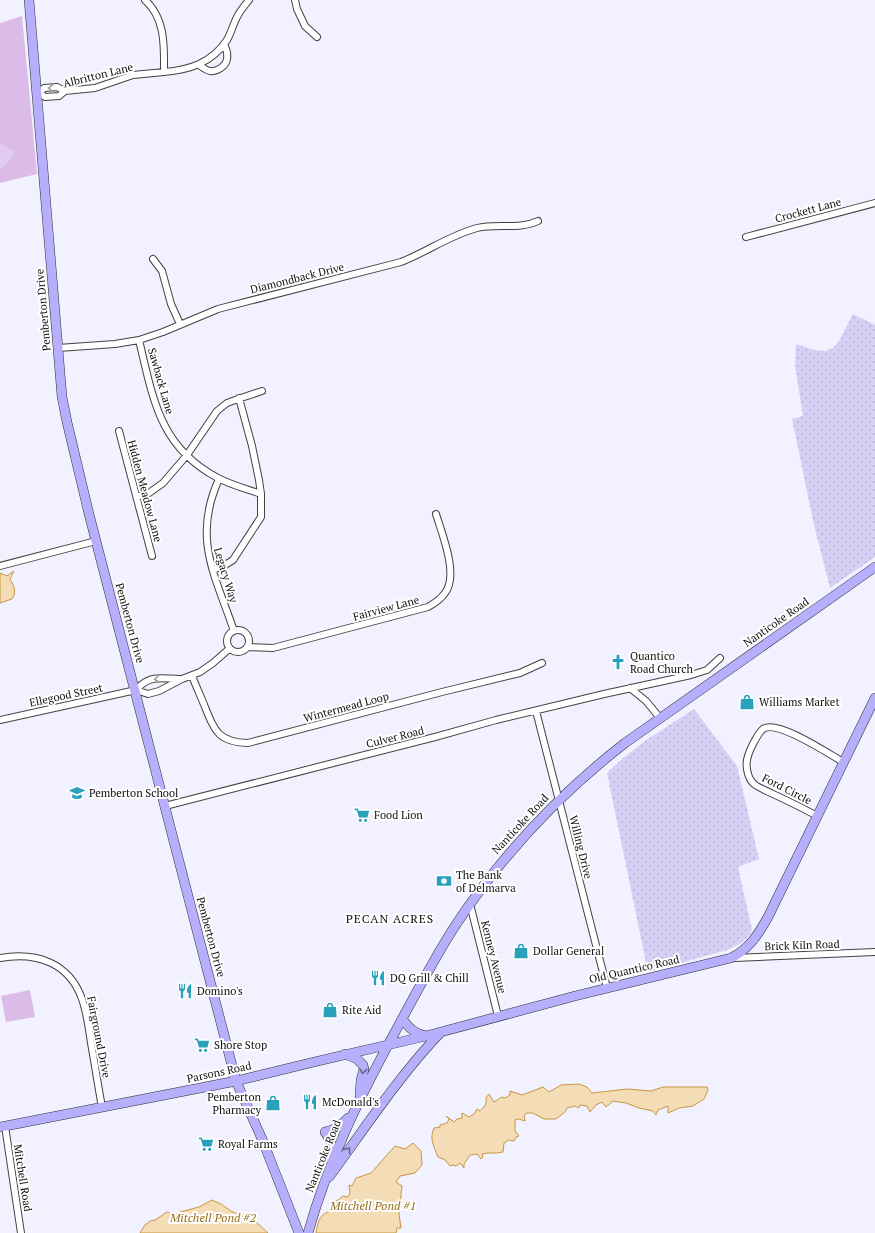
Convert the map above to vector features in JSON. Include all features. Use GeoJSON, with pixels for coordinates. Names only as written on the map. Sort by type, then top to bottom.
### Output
{"type":"FeatureCollection","features":[{"type":"Feature","properties":{"kind":"street","name":"Pemberton Drive"},"geometry":{"type":"LineString","coordinates":[[29,0],[38,93],[62,397],[66,420],[236,1081],[262,1139],[299,1233]]}},
{"type":"Feature","properties":{"kind":"street"},"geometry":{"type":"LineString","coordinates":[[145,0],[156,11],[161,24],[164,47],[164,72]]}},
{"type":"Feature","properties":{"kind":"street"},"geometry":{"type":"LineString","coordinates":[[224,44],[227,51],[227,60],[223,67],[210,71],[199,65],[219,50],[224,44],[238,16],[250,0]]}},
{"type":"Feature","properties":{"kind":"street"},"geometry":{"type":"LineString","coordinates":[[295,0],[304,26],[317,37]]}},
{"type":"Feature","properties":{"kind":"street","name":"Albritton Lane"},"geometry":{"type":"LineString","coordinates":[[38,93],[44,88],[57,87],[64,91],[95,88],[133,75],[180,71],[199,65]]}},
{"type":"Feature","properties":{"kind":"street","name":"Crockett Lane"},"geometry":{"type":"LineString","coordinates":[[746,237],[875,203]]}},
{"type":"Feature","properties":{"kind":"street","name":"Diamondback Drive"},"geometry":{"type":"LineString","coordinates":[[58,348],[139,340],[163,332],[218,309],[396,263],[474,229],[493,225],[525,225],[538,221]]}},
{"type":"Feature","properties":{"kind":"street"},"geometry":{"type":"LineString","coordinates":[[153,259],[162,271],[171,304],[180,324]]}},
{"type":"Feature","properties":{"kind":"street","name":"Sawback Lane"},"geometry":{"type":"LineString","coordinates":[[139,340],[158,412],[171,436],[187,455],[219,479],[261,494]]}},
{"type":"Feature","properties":{"kind":"street"},"geometry":{"type":"LineString","coordinates":[[136,497],[149,493],[163,483],[187,455],[216,411],[227,403],[239,398],[262,392]]}},
{"type":"Feature","properties":{"kind":"street"},"geometry":{"type":"LineString","coordinates":[[213,570],[233,560],[261,517],[261,494],[252,446],[239,398]]}},
{"type":"Feature","properties":{"kind":"street","name":"Hidden Meadow Lane"},"geometry":{"type":"LineString","coordinates":[[119,431],[152,556]]}},
{"type":"Feature","properties":{"kind":"street","name":"Legacy Way"},"geometry":{"type":"LineString","coordinates":[[219,479],[210,502],[206,525],[208,551],[234,631]]}},
{"type":"Feature","properties":{"kind":"street","name":"Fairview Lane"},"geometry":{"type":"LineString","coordinates":[[248,646],[273,648],[428,607],[438,601],[446,592],[451,576],[448,555],[436,514]]}},
{"type":"Feature","properties":{"kind":"street"},"geometry":{"type":"LineString","coordinates":[[0,566],[96,541]]}},
{"type":"Feature","properties":{"kind":"street","name":"Nanticoke Road"},"geometry":{"type":"LineString","coordinates":[[308,1233],[322,1186],[331,1163],[353,1113],[388,1045],[443,946],[493,872],[518,842],[559,800],[602,762],[660,718],[875,567]]}},
{"type":"Feature","properties":{"kind":"street"},"geometry":{"type":"LineString","coordinates":[[238,630],[246,634],[249,639],[248,646],[245,651],[239,653],[235,652],[229,649],[227,639],[231,633],[238,630]]}},
{"type":"Feature","properties":{"kind":"street"},"geometry":{"type":"LineString","coordinates":[[182,679],[160,678],[150,680],[143,682],[136,690],[148,694],[156,692],[200,672],[214,663],[229,649]]}},
{"type":"Feature","properties":{"kind":"street","name":"Culver Road"},"geometry":{"type":"LineString","coordinates":[[165,806],[496,720],[707,670],[720,658]]}},
{"type":"Feature","properties":{"kind":"street","name":"Wintermead Loop"},"geometry":{"type":"LineString","coordinates":[[192,676],[213,728],[223,738],[235,742],[248,743],[520,673],[542,663]]}},
{"type":"Feature","properties":{"kind":"street"},"geometry":{"type":"LineString","coordinates":[[630,688],[646,701],[660,718]]}},
{"type":"Feature","properties":{"kind":"street","name":"Ellegood Street"},"geometry":{"type":"LineString","coordinates":[[0,720],[136,690]]}},
{"type":"Feature","properties":{"kind":"street","name":"Old Quantico Road"},"geometry":{"type":"LineString","coordinates":[[441,1032],[607,988],[730,958],[747,948],[758,934],[875,698]]}},
{"type":"Feature","properties":{"kind":"street","name":"Willing Drive"},"geometry":{"type":"LineString","coordinates":[[536,711],[607,988]]}},
{"type":"Feature","properties":{"kind":"street","name":"Ford Circle"},"geometry":{"type":"LineString","coordinates":[[817,816],[754,784],[749,775],[746,761],[749,752],[763,729],[769,727],[778,728],[805,740],[843,762]]}},
{"type":"Feature","properties":{"kind":"street","name":"Kenney Avenue"},"geometry":{"type":"LineString","coordinates":[[470,904],[498,1016]]}},
{"type":"Feature","properties":{"kind":"street","name":"Brick Kiln Road"},"geometry":{"type":"LineString","coordinates":[[730,958],[875,952]]}},
{"type":"Feature","properties":{"kind":"street","name":"Fairground Drive"},"geometry":{"type":"LineString","coordinates":[[0,958],[28,956],[45,959],[68,975],[78,988],[83,1000],[102,1107]]}},
{"type":"Feature","properties":{"kind":"street"},"geometry":{"type":"LineString","coordinates":[[402,1019],[414,1031],[420,1035],[426,1036]]}},
{"type":"Feature","properties":{"kind":"street"},"geometry":{"type":"LineString","coordinates":[[322,1186],[409,1068],[441,1032]]}},
{"type":"Feature","properties":{"kind":"street","name":"Parsons Road"},"geometry":{"type":"LineString","coordinates":[[2,1126],[236,1081],[441,1032]]}},
{"type":"Feature","properties":{"kind":"street"},"geometry":{"type":"LineString","coordinates":[[345,1054],[357,1059],[363,1065],[364,1069],[361,1080],[360,1099]]}},
{"type":"Feature","properties":{"kind":"street"},"geometry":{"type":"LineString","coordinates":[[331,1163],[331,1145],[329,1137],[325,1132],[334,1130],[341,1126],[353,1113]]}},
{"type":"Feature","properties":{"kind":"street","name":"Mitchell Road"},"geometry":{"type":"LineString","coordinates":[[2,1126],[21,1233]]}},
{"type":"Feature","properties":{"kind":"shaded area"},"geometry":{"type":"Polygon","coordinates":[[[22,16],[37,174],[0,183],[0,23],[22,16]]]}},
{"type":"Feature","properties":{"kind":"shaded area"},"geometry":{"type":"Polygon","coordinates":[[[0,143],[15,152],[0,170],[0,143]]]}},
{"type":"Feature","properties":{"kind":"shaded area"},"geometry":{"type":"Polygon","coordinates":[[[853,314],[875,325],[875,557],[830,588],[814,525],[792,419],[803,416],[795,366],[796,344],[814,350],[826,351],[833,348],[839,341],[853,314]]]}},
{"type":"Feature","properties":{"kind":"shaded area"},"geometry":{"type":"Polygon","coordinates":[[[694,709],[737,766],[759,859],[738,867],[752,930],[749,936],[740,944],[727,950],[648,972],[607,773],[645,741],[694,709]]]}},
{"type":"Feature","properties":{"kind":"shaded area"},"geometry":{"type":"Polygon","coordinates":[[[30,990],[35,1017],[6,1022],[1,996],[30,990]]]}},
{"type":"Feature","properties":{"kind":"water"},"geometry":{"type":"Polygon","coordinates":[[[14,571],[10,579],[13,584],[14,596],[12,599],[0,603],[0,573],[7,576],[14,571]]]}},
{"type":"Feature","properties":{"kind":"water"},"geometry":{"type":"Polygon","coordinates":[[[579,1084],[587,1087],[592,1093],[627,1089],[651,1091],[663,1087],[707,1087],[708,1090],[704,1099],[693,1106],[679,1108],[668,1113],[668,1106],[658,1110],[656,1115],[653,1111],[626,1103],[613,1101],[606,1107],[602,1102],[596,1105],[590,1112],[587,1106],[580,1105],[579,1108],[575,1106],[567,1108],[565,1112],[556,1119],[544,1119],[533,1113],[526,1113],[524,1116],[525,1121],[519,1119],[515,1120],[515,1131],[519,1136],[516,1137],[514,1141],[509,1140],[504,1143],[503,1152],[482,1154],[483,1157],[481,1159],[477,1154],[470,1155],[464,1164],[464,1168],[460,1163],[456,1166],[450,1166],[445,1160],[438,1157],[432,1135],[434,1128],[440,1127],[440,1125],[447,1123],[449,1119],[446,1116],[454,1122],[457,1119],[462,1118],[462,1113],[469,1117],[474,1114],[477,1109],[480,1111],[483,1108],[489,1094],[494,1102],[502,1097],[505,1098],[510,1095],[510,1091],[522,1095],[543,1087],[549,1092],[561,1085],[579,1084]]]}},
{"type":"Feature","properties":{"kind":"water","name":"Mitchell Pond #1"},"geometry":{"type":"Polygon","coordinates":[[[413,1143],[421,1151],[422,1165],[415,1173],[400,1176],[396,1182],[402,1186],[399,1214],[401,1228],[397,1228],[396,1233],[316,1233],[322,1216],[332,1210],[334,1208],[334,1203],[343,1196],[348,1197],[350,1193],[349,1185],[352,1186],[356,1178],[371,1173],[395,1146],[405,1149],[413,1143]]]}},
{"type":"Feature","properties":{"kind":"water","name":"Mitchell Pond #2"},"geometry":{"type":"Polygon","coordinates":[[[212,1200],[231,1211],[256,1222],[268,1233],[140,1233],[145,1225],[150,1221],[155,1220],[167,1212],[174,1215],[199,1207],[212,1200]]]}},
{"type":"Feature","properties":{"kind":"place","name":"Quantico Road Church"},"geometry":{"type":"Point","coordinates":[618,662]}},
{"type":"Feature","properties":{"kind":"place","name":"Williams Market"},"geometry":{"type":"Point","coordinates":[747,702]}},
{"type":"Feature","properties":{"kind":"place","name":"Pemberton School"},"geometry":{"type":"Point","coordinates":[77,793]}},
{"type":"Feature","properties":{"kind":"place","name":"Food Lion"},"geometry":{"type":"Point","coordinates":[362,815]}},
{"type":"Feature","properties":{"kind":"place","name":"The Bank of Delmarva"},"geometry":{"type":"Point","coordinates":[444,881]}},
{"type":"Feature","properties":{"kind":"place","name":"Dollar General"},"geometry":{"type":"Point","coordinates":[521,951]}},
{"type":"Feature","properties":{"kind":"place","name":"DQ Grill & Chill"},"geometry":{"type":"Point","coordinates":[378,978]}},
{"type":"Feature","properties":{"kind":"place","name":"Domino's"},"geometry":{"type":"Point","coordinates":[185,991]}},
{"type":"Feature","properties":{"kind":"place","name":"Rite Aid"},"geometry":{"type":"Point","coordinates":[330,1010]}},
{"type":"Feature","properties":{"kind":"place","name":"Shore Stop"},"geometry":{"type":"Point","coordinates":[202,1045]}},
{"type":"Feature","properties":{"kind":"place","name":"McDonald's"},"geometry":{"type":"Point","coordinates":[310,1102]}},
{"type":"Feature","properties":{"kind":"place","name":"Pemberton Pharmacy"},"geometry":{"type":"Point","coordinates":[273,1103]}},
{"type":"Feature","properties":{"kind":"place","name":"Royal Farms"},"geometry":{"type":"Point","coordinates":[206,1144]}},
{"type":"Feature","properties":{"kind":"district","name":"PECAN ACRES"},"geometry":{"type":"Point","coordinates":[390,919]}}]}
